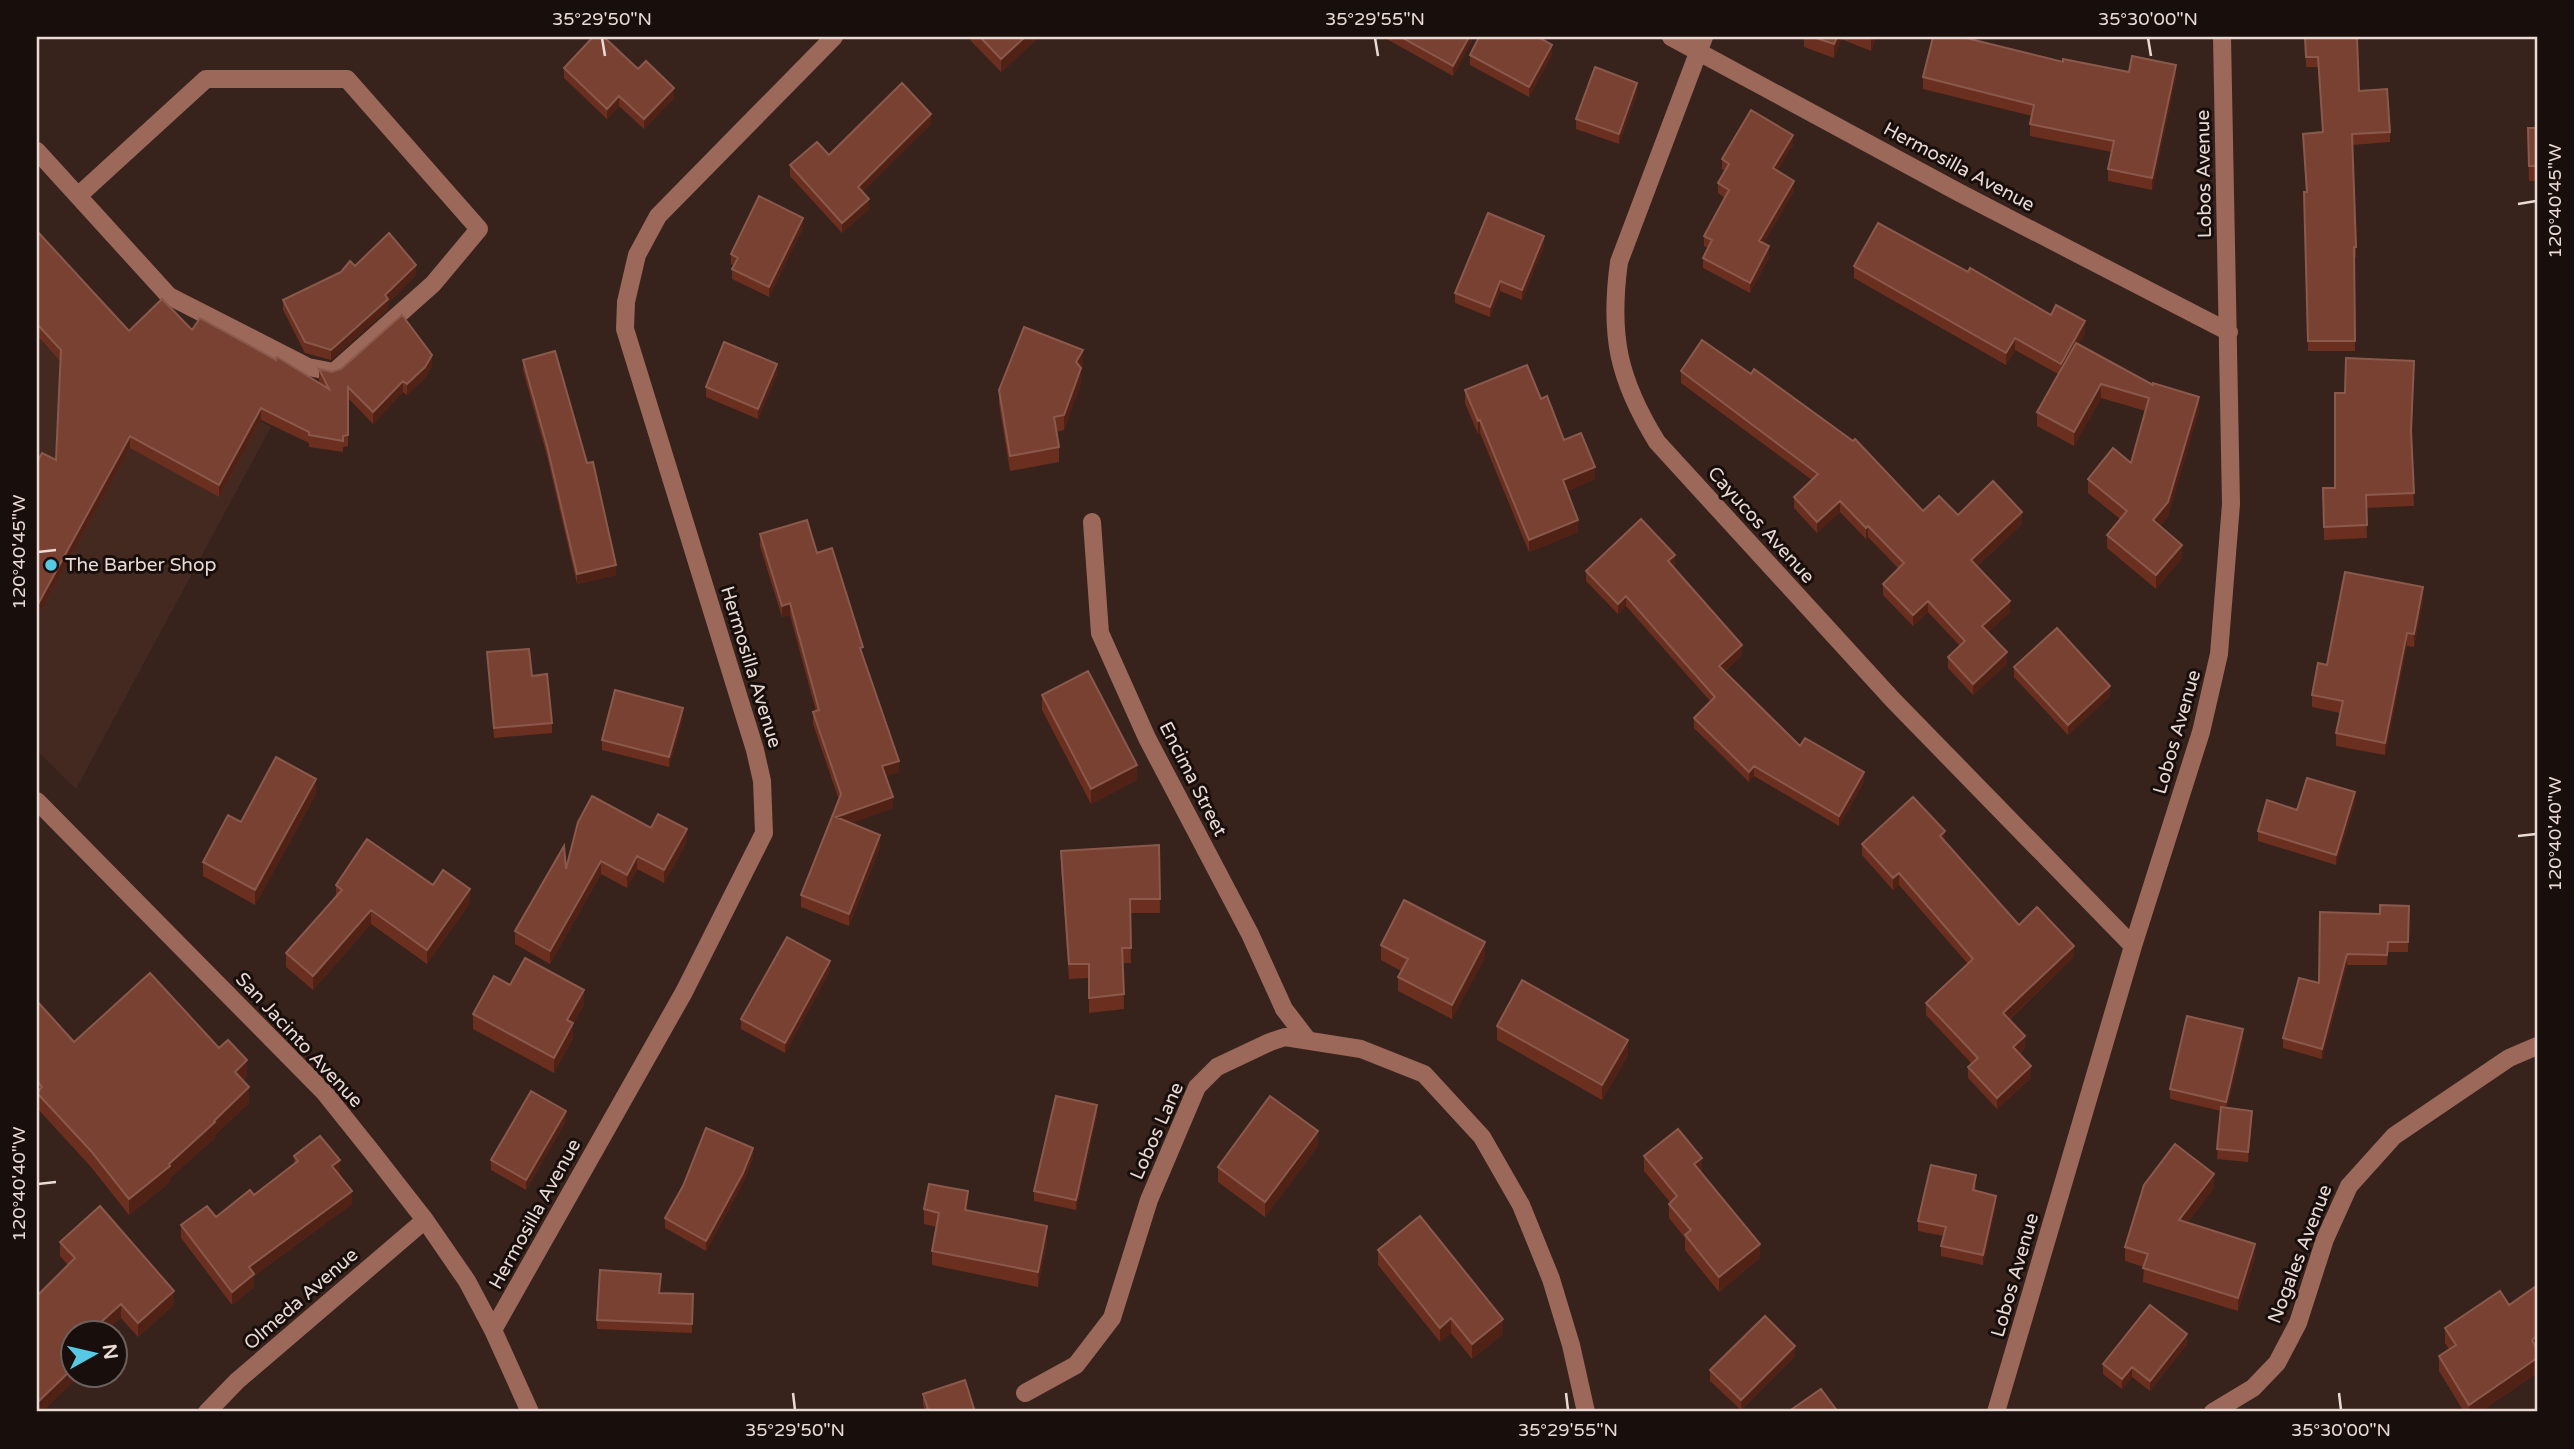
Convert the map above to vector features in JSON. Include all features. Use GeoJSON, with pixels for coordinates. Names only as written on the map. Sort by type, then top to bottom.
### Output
{"type":"FeatureCollection","features":[{"type":"Feature","properties":{"kind":"street","name":"Hermosilla Avenue"},"geometry":{"type":"LineString","coordinates":[[493,1330],[684,992],[764,833],[762,781],[755,750],[625,329],[626,302],[637,255],[658,216],[834,37]]}},
{"type":"Feature","properties":{"kind":"street","name":"Hermosilla Avenue"},"geometry":{"type":"LineString","coordinates":[[1671,37],[1702,44],[1958,192],[2229,332]]}},
{"type":"Feature","properties":{"kind":"street","name":"Lobos Avenue"},"geometry":{"type":"LineString","coordinates":[[1996,1412],[2133,946],[2201,732],[2219,654],[2231,504],[2222,37]]}},
{"type":"Feature","properties":{"kind":"street","name":"Cayucos Avenue"},"geometry":{"type":"LineString","coordinates":[[1702,44],[1619,262],[1614,300],[1615,338],[1623,374],[1637,410],[1657,442],[1893,700],[2133,946]]}},
{"type":"Feature","properties":{"kind":"street"},"geometry":{"type":"LineString","coordinates":[[37,151],[169,296],[307,367],[334,372],[433,284],[479,229],[347,79],[206,79],[78,196]]}},
{"type":"Feature","properties":{"kind":"street","name":"Encima Street"},"geometry":{"type":"LineString","coordinates":[[1093,522],[1100,633],[1147,738],[1250,934],[1284,1009],[1307,1039]]}},
{"type":"Feature","properties":{"kind":"street","name":"San Jacinto Avenue"},"geometry":{"type":"LineString","coordinates":[[37,801],[324,1092],[425,1220],[467,1281],[493,1330],[530,1412]]}},
{"type":"Feature","properties":{"kind":"street"},"geometry":{"type":"LineString","coordinates":[[37,828],[50,815]]}},
{"type":"Feature","properties":{"kind":"street","name":"Lobos Lane"},"geometry":{"type":"LineString","coordinates":[[1025,1394],[1076,1364],[1112,1318],[1149,1200],[1197,1087],[1217,1068],[1285,1037],[1361,1049],[1424,1074],[1482,1137],[1521,1205],[1551,1279],[1571,1345],[1586,1412]]}},
{"type":"Feature","properties":{"kind":"street","name":"Nogales Avenue"},"geometry":{"type":"LineString","coordinates":[[2213,1412],[2253,1388],[2277,1363],[2298,1323],[2325,1239],[2349,1186],[2394,1136],[2509,1058],[2537,1046]]}},
{"type":"Feature","properties":{"kind":"street","name":"Olmeda Avenue"},"geometry":{"type":"LineString","coordinates":[[207,1412],[237,1381],[425,1220]]}},
{"type":"Feature","properties":{"kind":"shaded area"},"geometry":{"type":"Polygon","coordinates":[[[37,231],[163,366],[271,427],[76,789],[37,750],[37,231]]]}},
{"type":"Feature","properties":{"kind":"building"},"geometry":{"type":"Polygon","coordinates":[[[593,37],[604,37],[638,69],[646,61],[674,88],[644,119],[619,96],[607,109],[564,68],[593,37]]]}},
{"type":"Feature","properties":{"kind":"building"},"geometry":{"type":"Polygon","coordinates":[[[980,37],[1025,37],[1001,59],[980,37]]]}},
{"type":"Feature","properties":{"kind":"building"},"geometry":{"type":"Polygon","coordinates":[[[1401,37],[1469,37],[1453,66],[1401,37]]]}},
{"type":"Feature","properties":{"kind":"building"},"geometry":{"type":"Polygon","coordinates":[[[1479,37],[1538,37],[1552,45],[1529,87],[1470,55],[1479,37]]]}},
{"type":"Feature","properties":{"kind":"building"},"geometry":{"type":"Polygon","coordinates":[[[1813,37],[1837,37],[1834,44],[1813,37]]]}},
{"type":"Feature","properties":{"kind":"building"},"geometry":{"type":"Polygon","coordinates":[[[1933,37],[1962,37],[2063,62],[2063,59],[2129,72],[2132,56],[2176,65],[2152,178],[2108,169],[2114,141],[2030,124],[2034,105],[1923,77],[1933,37]]]}},
{"type":"Feature","properties":{"kind":"building"},"geometry":{"type":"Polygon","coordinates":[[[2305,37],[2357,37],[2359,91],[2387,89],[2390,132],[2352,134],[2356,247],[2355,341],[2308,341],[2304,192],[2307,192],[2303,134],[2323,132],[2318,57],[2306,57],[2305,37]]]}},
{"type":"Feature","properties":{"kind":"building"},"geometry":{"type":"Polygon","coordinates":[[[1595,67],[1637,83],[1619,134],[1576,119],[1595,67]]]}},
{"type":"Feature","properties":{"kind":"building"},"geometry":{"type":"Polygon","coordinates":[[[902,83],[931,114],[858,187],[869,199],[842,223],[790,165],[817,142],[829,155],[902,83]]]}},
{"type":"Feature","properties":{"kind":"building"},"geometry":{"type":"Polygon","coordinates":[[[1751,110],[1793,135],[1773,168],[1794,181],[1759,241],[1769,246],[1750,283],[1703,258],[1712,240],[1704,236],[1729,190],[1718,183],[1729,164],[1722,159],[1751,110]]]}},
{"type":"Feature","properties":{"kind":"building"},"geometry":{"type":"Polygon","coordinates":[[[2528,128],[2537,128],[2537,166],[2529,166],[2528,128]]]}},
{"type":"Feature","properties":{"kind":"building"},"geometry":{"type":"Polygon","coordinates":[[[759,196],[803,218],[769,287],[732,269],[738,258],[731,254],[759,196]]]}},
{"type":"Feature","properties":{"kind":"building"},"geometry":{"type":"Polygon","coordinates":[[[1488,213],[1544,236],[1522,290],[1500,281],[1490,307],[1455,293],[1488,213]]]}},
{"type":"Feature","properties":{"kind":"building"},"geometry":{"type":"Polygon","coordinates":[[[1878,223],[1968,272],[1970,268],[2051,315],[2056,305],[2085,321],[2061,364],[2015,338],[2006,353],[1854,266],[1878,223]]]}},
{"type":"Feature","properties":{"kind":"building"},"geometry":{"type":"Polygon","coordinates":[[[37,231],[129,331],[162,299],[192,330],[200,318],[276,360],[277,357],[329,389],[319,369],[332,372],[341,369],[402,315],[432,355],[425,367],[407,384],[403,381],[373,412],[348,387],[348,435],[343,436],[343,441],[309,435],[309,432],[261,408],[219,485],[130,436],[37,606],[37,462],[42,453],[56,460],[61,350],[37,324],[37,231]]]}},
{"type":"Feature","properties":{"kind":"building"},"geometry":{"type":"Polygon","coordinates":[[[389,233],[416,265],[385,295],[388,299],[331,350],[305,342],[283,300],[341,272],[350,261],[355,266],[389,233]]]}},
{"type":"Feature","properties":{"kind":"building"},"geometry":{"type":"Polygon","coordinates":[[[1024,327],[1083,350],[1076,362],[1081,368],[1064,415],[1054,417],[1059,447],[1010,456],[999,390],[1024,327]]]}},
{"type":"Feature","properties":{"kind":"building"},"geometry":{"type":"Polygon","coordinates":[[[1702,340],[1751,374],[1754,369],[1853,441],[1855,439],[1923,511],[1939,496],[1958,515],[1993,481],[2022,512],[1971,560],[2010,601],[1982,626],[2007,652],[1973,684],[1948,657],[1965,641],[1928,601],[1913,615],[1883,584],[1904,563],[1840,501],[1817,522],[1794,497],[1818,474],[1681,371],[1702,340]]]}},
{"type":"Feature","properties":{"kind":"building"},"geometry":{"type":"Polygon","coordinates":[[[724,342],[777,364],[758,409],[706,387],[724,342]]]}},
{"type":"Feature","properties":{"kind":"building"},"geometry":{"type":"Polygon","coordinates":[[[2076,343],[2153,385],[2199,397],[2168,502],[2153,520],[2182,545],[2156,575],[2107,535],[2127,511],[2088,479],[2113,448],[2131,463],[2149,398],[2101,384],[2074,432],[2037,412],[2076,343]]]}},
{"type":"Feature","properties":{"kind":"building"},"geometry":{"type":"Polygon","coordinates":[[[555,351],[587,463],[593,462],[616,565],[577,574],[547,446],[523,360],[555,351]]]}},
{"type":"Feature","properties":{"kind":"building"},"geometry":{"type":"Polygon","coordinates":[[[2346,358],[2414,361],[2411,431],[2414,493],[2366,495],[2367,525],[2324,527],[2323,488],[2335,488],[2335,393],[2345,393],[2346,358]]]}},
{"type":"Feature","properties":{"kind":"building"},"geometry":{"type":"Polygon","coordinates":[[[1527,365],[1541,399],[1547,396],[1564,440],[1581,433],[1595,467],[1563,480],[1578,520],[1529,540],[1465,390],[1527,365]]]}},
{"type":"Feature","properties":{"kind":"building"},"geometry":{"type":"Polygon","coordinates":[[[1641,519],[1675,555],[1668,561],[1742,645],[1719,666],[1800,746],[1805,738],[1864,772],[1839,816],[1754,766],[1749,772],[1694,718],[1715,697],[1626,596],[1618,604],[1586,571],[1641,519]]]}},
{"type":"Feature","properties":{"kind":"building"},"geometry":{"type":"Polygon","coordinates":[[[807,520],[817,553],[832,548],[863,647],[860,648],[899,761],[882,766],[893,797],[836,817],[880,835],[849,914],[801,895],[841,794],[813,712],[819,710],[790,603],[782,606],[760,534],[807,520]]]}},
{"type":"Feature","properties":{"kind":"building"},"geometry":{"type":"Polygon","coordinates":[[[2345,572],[2423,587],[2414,634],[2407,633],[2385,743],[2336,733],[2343,701],[2312,695],[2318,663],[2327,665],[2345,572]]]}},
{"type":"Feature","properties":{"kind":"building"},"geometry":{"type":"Polygon","coordinates":[[[2057,628],[2110,686],[2068,725],[2014,667],[2057,628]]]}},
{"type":"Feature","properties":{"kind":"building"},"geometry":{"type":"Polygon","coordinates":[[[529,649],[532,676],[547,674],[552,723],[494,728],[487,652],[529,649]]]}},
{"type":"Feature","properties":{"kind":"building"},"geometry":{"type":"Polygon","coordinates":[[[1088,671],[1137,765],[1091,789],[1042,695],[1088,671]]]}},
{"type":"Feature","properties":{"kind":"building"},"geometry":{"type":"Polygon","coordinates":[[[615,690],[683,708],[669,757],[602,740],[615,690]]]}},
{"type":"Feature","properties":{"kind":"building"},"geometry":{"type":"Polygon","coordinates":[[[276,757],[316,779],[255,890],[203,862],[228,815],[241,822],[276,757]]]}},
{"type":"Feature","properties":{"kind":"building"},"geometry":{"type":"Polygon","coordinates":[[[2307,778],[2355,792],[2336,855],[2258,831],[2267,800],[2297,810],[2307,778]]]}},
{"type":"Feature","properties":{"kind":"building"},"geometry":{"type":"Polygon","coordinates":[[[592,796],[651,828],[658,814],[687,829],[664,870],[637,856],[627,875],[601,861],[550,951],[515,931],[564,846],[566,869],[578,822],[592,796]]]}},
{"type":"Feature","properties":{"kind":"building"},"geometry":{"type":"Polygon","coordinates":[[[1913,797],[1945,831],[1940,836],[2019,925],[2037,907],[2074,946],[2003,1013],[2025,1036],[2013,1047],[2031,1066],[1997,1098],[1968,1067],[1978,1058],[1926,1003],[1973,959],[1899,873],[1893,878],[1862,844],[1913,797]]]}},
{"type":"Feature","properties":{"kind":"building"},"geometry":{"type":"Polygon","coordinates":[[[367,839],[433,885],[443,870],[470,889],[427,950],[371,910],[313,976],[286,953],[342,890],[336,885],[367,839]]]}},
{"type":"Feature","properties":{"kind":"building"},"geometry":{"type":"Polygon","coordinates":[[[1159,845],[1160,899],[1130,899],[1131,948],[1122,948],[1124,994],[1089,998],[1089,964],[1069,964],[1061,851],[1159,845]]]}},
{"type":"Feature","properties":{"kind":"building"},"geometry":{"type":"Polygon","coordinates":[[[1404,900],[1485,942],[1452,1005],[1398,977],[1408,959],[1381,945],[1404,900]]]}},
{"type":"Feature","properties":{"kind":"building"},"geometry":{"type":"Polygon","coordinates":[[[2380,905],[2409,906],[2408,942],[2388,942],[2387,955],[2347,954],[2322,1049],[2283,1038],[2299,978],[2319,983],[2320,912],[2380,914],[2380,905]]]}},
{"type":"Feature","properties":{"kind":"building"},"geometry":{"type":"Polygon","coordinates":[[[787,937],[830,961],[785,1043],[741,1019],[787,937]]]}},
{"type":"Feature","properties":{"kind":"building"},"geometry":{"type":"Polygon","coordinates":[[[525,958],[584,990],[567,1020],[573,1023],[554,1058],[473,1014],[494,976],[510,985],[525,958]]]}},
{"type":"Feature","properties":{"kind":"building"},"geometry":{"type":"Polygon","coordinates":[[[150,973],[219,1048],[228,1040],[247,1060],[235,1072],[249,1087],[169,1164],[170,1166],[129,1199],[91,1151],[37,1093],[42,1087],[37,1081],[37,1001],[74,1042],[150,973]]]}},
{"type":"Feature","properties":{"kind":"building"},"geometry":{"type":"Polygon","coordinates":[[[1522,980],[1628,1040],[1602,1085],[1497,1026],[1522,980]]]}},
{"type":"Feature","properties":{"kind":"building"},"geometry":{"type":"Polygon","coordinates":[[[2187,1016],[2243,1029],[2226,1102],[2170,1089],[2187,1016]]]}},
{"type":"Feature","properties":{"kind":"building"},"geometry":{"type":"Polygon","coordinates":[[[531,1091],[566,1111],[526,1180],[491,1160],[531,1091]]]}},
{"type":"Feature","properties":{"kind":"building"},"geometry":{"type":"Polygon","coordinates":[[[1056,1096],[1097,1105],[1076,1200],[1034,1191],[1056,1096]]]}},
{"type":"Feature","properties":{"kind":"building"},"geometry":{"type":"Polygon","coordinates":[[[1270,1096],[1318,1131],[1265,1202],[1218,1167],[1270,1096]]]}},
{"type":"Feature","properties":{"kind":"building"},"geometry":{"type":"Polygon","coordinates":[[[2221,1107],[2252,1111],[2248,1152],[2217,1149],[2221,1107]]]}},
{"type":"Feature","properties":{"kind":"building"},"geometry":{"type":"Polygon","coordinates":[[[706,1128],[753,1148],[743,1173],[706,1241],[665,1218],[683,1186],[706,1128]]]}},
{"type":"Feature","properties":{"kind":"building"},"geometry":{"type":"Polygon","coordinates":[[[1678,1129],[1702,1158],[1694,1164],[1760,1244],[1719,1277],[1685,1235],[1691,1230],[1669,1204],[1677,1196],[1644,1156],[1678,1129]]]}},
{"type":"Feature","properties":{"kind":"building"},"geometry":{"type":"Polygon","coordinates":[[[320,1136],[340,1160],[332,1166],[352,1191],[249,1267],[254,1274],[232,1292],[181,1225],[207,1206],[216,1217],[250,1190],[254,1195],[298,1161],[294,1156],[320,1136]]]}},
{"type":"Feature","properties":{"kind":"building"},"geometry":{"type":"Polygon","coordinates":[[[2175,1144],[2214,1174],[2179,1220],[2255,1244],[2238,1298],[2143,1268],[2148,1254],[2125,1247],[2144,1185],[2175,1144]]]}},
{"type":"Feature","properties":{"kind":"building"},"geometry":{"type":"Polygon","coordinates":[[[1931,1165],[1976,1175],[1973,1190],[1996,1196],[1983,1255],[1941,1246],[1946,1227],[1918,1221],[1931,1165]]]}},
{"type":"Feature","properties":{"kind":"building"},"geometry":{"type":"Polygon","coordinates":[[[929,1184],[968,1191],[965,1210],[1047,1226],[1038,1272],[932,1251],[939,1213],[924,1209],[929,1184]]]}},
{"type":"Feature","properties":{"kind":"building"},"geometry":{"type":"Polygon","coordinates":[[[100,1206],[174,1291],[138,1323],[121,1304],[103,1320],[60,1320],[60,1381],[37,1403],[37,1296],[75,1258],[60,1242],[100,1206]]]}},
{"type":"Feature","properties":{"kind":"building"},"geometry":{"type":"Polygon","coordinates":[[[1420,1216],[1503,1319],[1472,1344],[1451,1318],[1440,1328],[1378,1250],[1420,1216]]]}},
{"type":"Feature","properties":{"kind":"building"},"geometry":{"type":"Polygon","coordinates":[[[600,1270],[661,1274],[659,1293],[693,1294],[692,1324],[597,1320],[600,1270]]]}},
{"type":"Feature","properties":{"kind":"building"},"geometry":{"type":"Polygon","coordinates":[[[2535,1287],[2537,1336],[2532,1340],[2537,1349],[2537,1358],[2469,1405],[2439,1356],[2456,1345],[2445,1328],[2500,1291],[2509,1305],[2535,1287]]]}},
{"type":"Feature","properties":{"kind":"building"},"geometry":{"type":"Polygon","coordinates":[[[2150,1305],[2187,1334],[2150,1381],[2132,1367],[2122,1379],[2103,1364],[2150,1305]]]}},
{"type":"Feature","properties":{"kind":"building"},"geometry":{"type":"Polygon","coordinates":[[[1765,1316],[1795,1346],[1741,1400],[1710,1370],[1765,1316]]]}},
{"type":"Feature","properties":{"kind":"building"},"geometry":{"type":"Polygon","coordinates":[[[965,1380],[975,1412],[929,1412],[923,1394],[965,1380]]]}},
{"type":"Feature","properties":{"kind":"building"},"geometry":{"type":"Polygon","coordinates":[[[1821,1389],[1838,1412],[1788,1412],[1821,1389]]]}},
{"type":"Feature","properties":{"kind":"place","name":"The Barber Shop"},"geometry":{"type":"Point","coordinates":[51,565]}}]}
